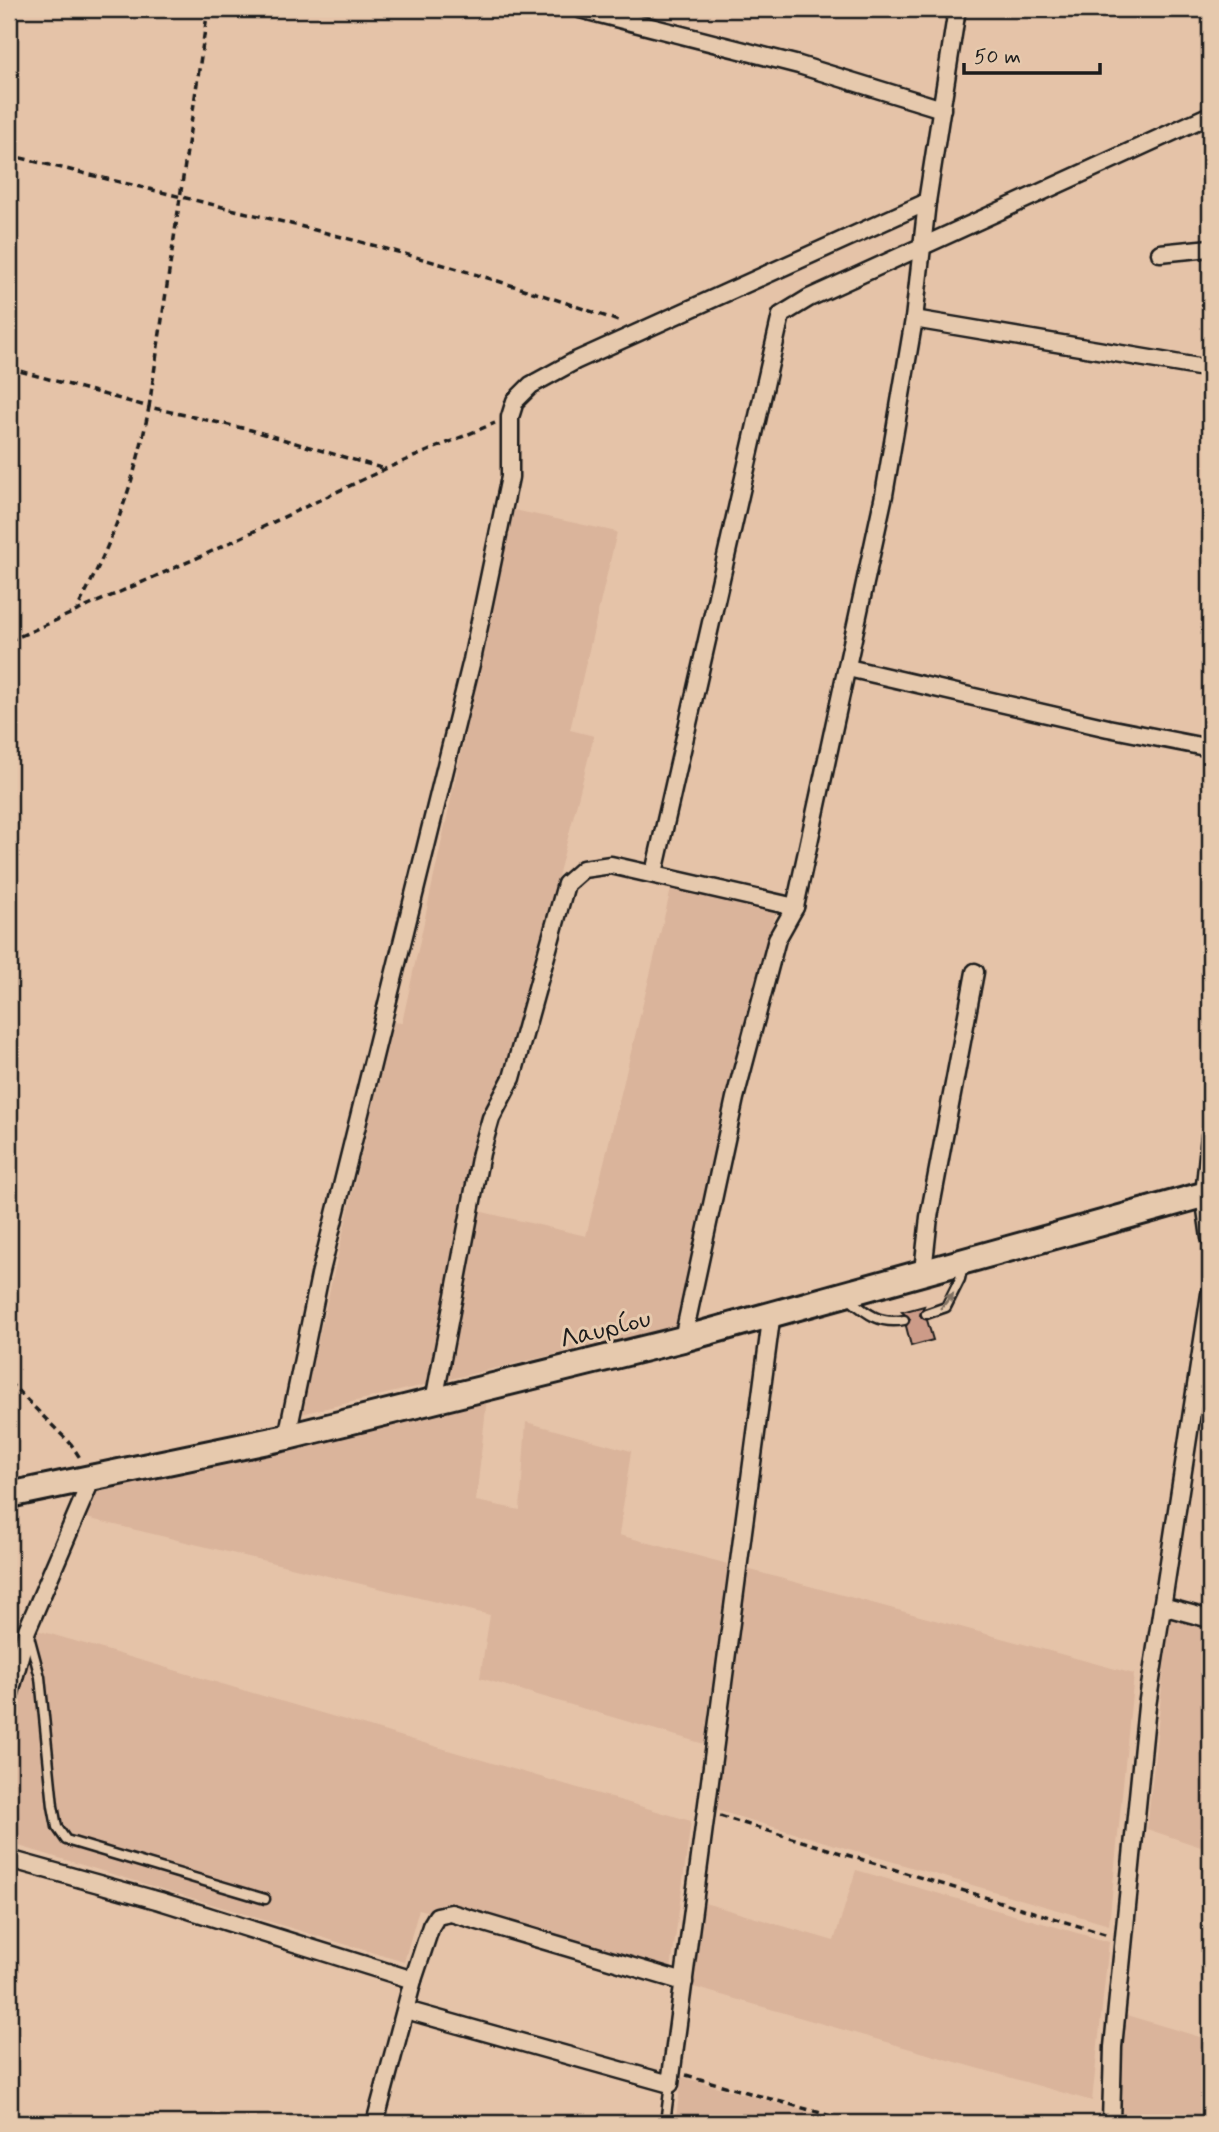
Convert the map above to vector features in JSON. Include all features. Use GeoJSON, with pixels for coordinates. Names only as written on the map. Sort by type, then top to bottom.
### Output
{"type":"FeatureCollection","features":[{"type":"Feature","properties":{"kind":"main road","name":"Λαυρίου"},"geometry":{"type":"LineString","coordinates":[[9,1495],[287,1437],[683,1339],[772,1312],[1207,1194]]}},
{"type":"Feature","properties":{"kind":"street"},"geometry":{"type":"LineString","coordinates":[[580,9],[799,65],[943,109]]}},
{"type":"Feature","properties":{"kind":"street"},"geometry":{"type":"LineString","coordinates":[[683,1339],[735,1098],[777,939],[796,907],[884,495],[914,319],[920,249],[957,9]]}},
{"type":"Feature","properties":{"kind":"street"},"geometry":{"type":"LineString","coordinates":[[654,873],[781,315],[809,298],[1210,115]]}},
{"type":"Feature","properties":{"kind":"street"},"geometry":{"type":"LineString","coordinates":[[287,1437],[320,1275],[472,660],[510,477],[510,417],[515,401],[531,385],[643,330],[927,202]]}},
{"type":"Feature","properties":{"kind":"street"},"geometry":{"type":"LineString","coordinates":[[1160,253],[1210,247]]}},
{"type":"Feature","properties":{"kind":"street"},"geometry":{"type":"LineString","coordinates":[[914,319],[1210,369]]}},
{"type":"Feature","properties":{"kind":"street"},"geometry":{"type":"LineString","coordinates":[[848,668],[1108,728],[1210,748]]}},
{"type":"Feature","properties":{"kind":"street"},"geometry":{"type":"LineString","coordinates":[[434,1401],[481,1153],[491,1118],[512,1078],[566,884],[583,869],[611,865],[796,907]]}},
{"type":"Feature","properties":{"kind":"street"},"geometry":{"type":"LineString","coordinates":[[923,1271],[929,1217],[975,972]]}},
{"type":"Feature","properties":{"kind":"street"},"geometry":{"type":"LineString","coordinates":[[1210,1135],[1207,1194],[1210,1238]]}},
{"type":"Feature","properties":{"kind":"street"},"geometry":{"type":"LineString","coordinates":[[1111,2123],[1113,2047],[1123,1939],[1134,1862],[1147,1706],[1210,1294]]}},
{"type":"Feature","properties":{"kind":"street"},"geometry":{"type":"LineString","coordinates":[[405,2010],[671,2078],[772,1312]]}},
{"type":"Feature","properties":{"kind":"street"},"geometry":{"type":"LineString","coordinates":[[9,1697],[27,1630],[92,1478]]}},
{"type":"Feature","properties":{"kind":"street"},"geometry":{"type":"LineString","coordinates":[[1162,1606],[1210,1619]]}},
{"type":"Feature","properties":{"kind":"street"},"geometry":{"type":"LineString","coordinates":[[9,1859],[160,1901],[412,1980]]}},
{"type":"Feature","properties":{"kind":"street"},"geometry":{"type":"LineString","coordinates":[[375,2123],[412,1980],[430,1926],[437,1916],[451,1913],[684,1982]]}},
{"type":"Feature","properties":{"kind":"lane"},"geometry":{"type":"LineString","coordinates":[[926,1314],[938,1311],[953,1298],[964,1260]]}},
{"type":"Feature","properties":{"kind":"lane"},"geometry":{"type":"LineString","coordinates":[[842,1293],[870,1316],[894,1322],[904,1320]]}},
{"type":"Feature","properties":{"kind":"lane"},"geometry":{"type":"LineString","coordinates":[[27,1630],[40,1677],[53,1806],[57,1827],[66,1840],[265,1899]]}},
{"type":"Feature","properties":{"kind":"lane"},"geometry":{"type":"LineString","coordinates":[[665,2123],[671,2078]]}},
{"type":"Feature","properties":{"kind":"path"},"geometry":{"type":"LineString","coordinates":[[77,610],[120,521],[142,447],[172,270],[179,198],[208,9]]}},
{"type":"Feature","properties":{"kind":"path"},"geometry":{"type":"LineString","coordinates":[[9,155],[415,256],[558,299],[643,330]]}},
{"type":"Feature","properties":{"kind":"path"},"geometry":{"type":"LineString","coordinates":[[9,368],[149,407],[251,430],[385,469]]}},
{"type":"Feature","properties":{"kind":"path"},"geometry":{"type":"LineString","coordinates":[[9,641],[206,554],[385,469],[510,417]]}},
{"type":"Feature","properties":{"kind":"path"},"geometry":{"type":"LineString","coordinates":[[9,1382],[71,1444],[92,1478]]}},
{"type":"Feature","properties":{"kind":"path"},"geometry":{"type":"LineString","coordinates":[[705,1811],[1123,1939]]}},
{"type":"Feature","properties":{"kind":"path"},"geometry":{"type":"LineString","coordinates":[[671,2078],[856,2123]]}},
{"type":"Feature","properties":{"kind":"shaded area"},"geometry":{"type":"Polygon","coordinates":[[[514,510],[617,532],[570,730],[594,736],[507,1076],[465,1208],[586,1236],[673,881],[777,908],[680,1325],[301,1414],[392,1022],[402,1023],[514,510]]]}},
{"type":"Feature","properties":{"kind":"shaded area"},"geometry":{"type":"Polygon","coordinates":[[[487,1398],[476,1501],[520,1510],[526,1422],[631,1451],[619,1535],[728,1564],[704,1744],[480,1678],[490,1615],[78,1516],[87,1494],[487,1398]]]}},
{"type":"Feature","properties":{"kind":"shaded area"},"geometry":{"type":"Polygon","coordinates":[[[743,1568],[1134,1674],[1109,1925],[719,1811],[712,1796],[743,1568]]]}},
{"type":"Feature","properties":{"kind":"shaded area"},"geometry":{"type":"Polygon","coordinates":[[[1170,1611],[1210,1623],[1210,1850],[1147,1829],[1170,1611]]]}},
{"type":"Feature","properties":{"kind":"shaded area"},"geometry":{"type":"Polygon","coordinates":[[[37,1630],[691,1821],[670,1977],[419,1909],[404,1962],[9,1843],[9,1732],[37,1630]]]}},
{"type":"Feature","properties":{"kind":"shaded area"},"geometry":{"type":"Polygon","coordinates":[[[856,1870],[1109,1942],[1092,2101],[690,1986],[701,1902],[834,1941],[856,1870]]]}},
{"type":"Feature","properties":{"kind":"shaded area"},"geometry":{"type":"Polygon","coordinates":[[[1123,2014],[1210,2040],[1210,2123],[1154,2123],[1113,2111],[1123,2014]]]}},
{"type":"Feature","properties":{"kind":"shaded area"},"geometry":{"type":"Polygon","coordinates":[[[682,2077],[849,2123],[675,2123],[682,2077]]]}},
{"type":"Feature","properties":{"kind":"building"},"geometry":{"type":"Polygon","coordinates":[[[924,1306],[920,1315],[927,1320],[933,1340],[911,1346],[906,1326],[910,1319],[902,1312],[924,1306]]]}}]}
